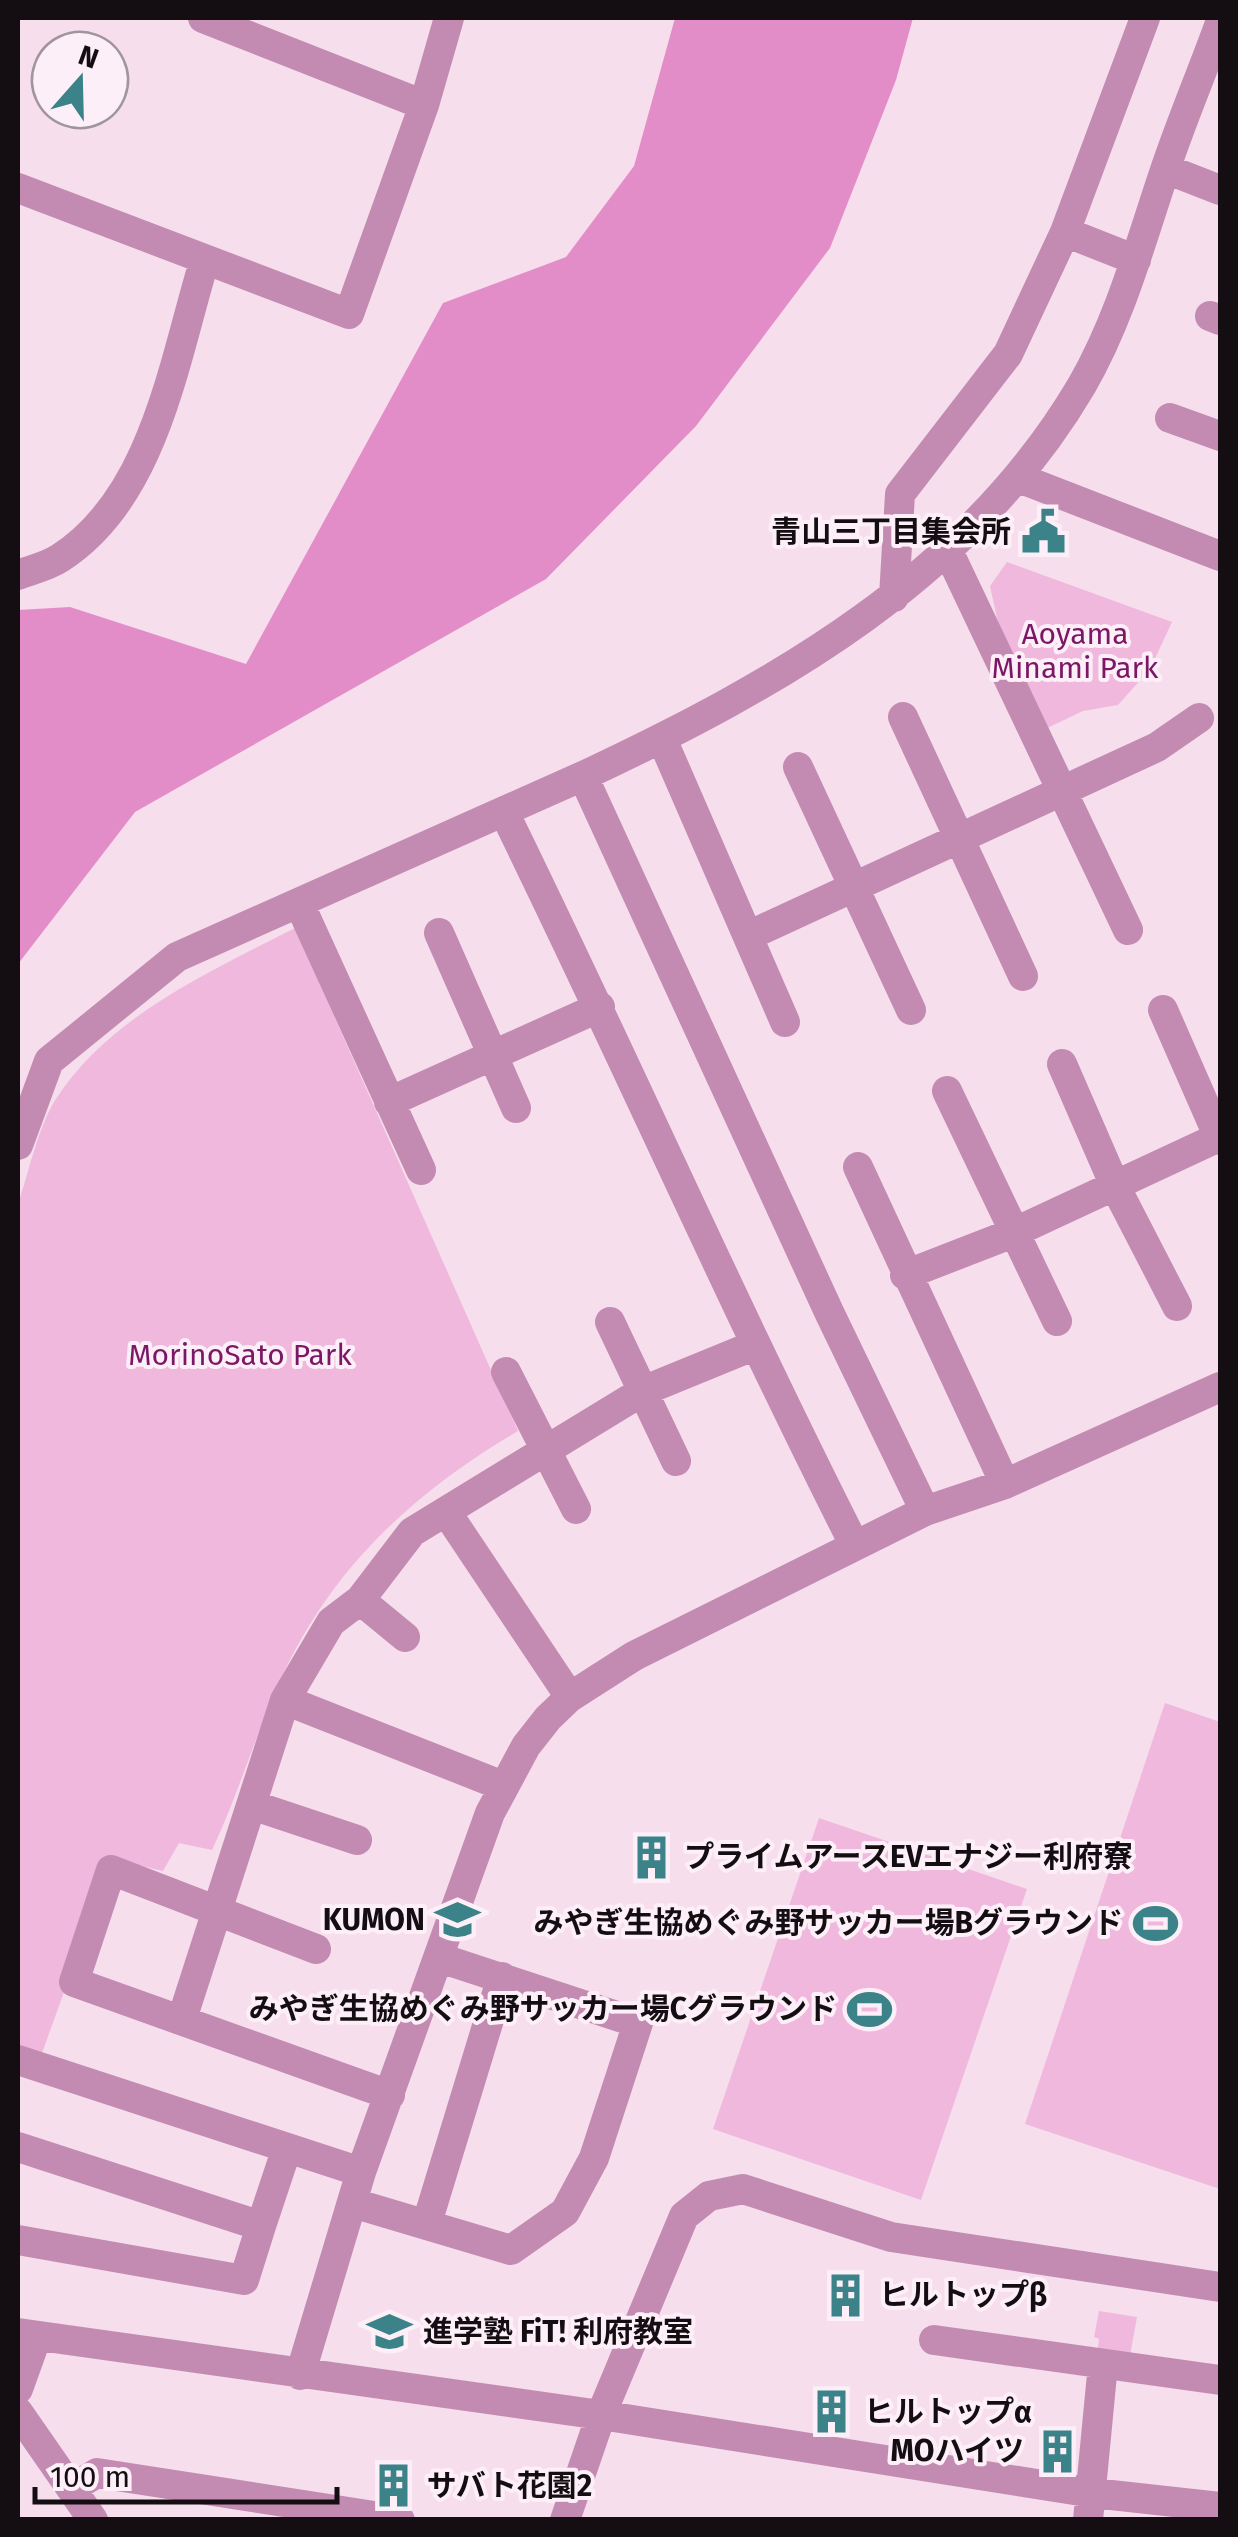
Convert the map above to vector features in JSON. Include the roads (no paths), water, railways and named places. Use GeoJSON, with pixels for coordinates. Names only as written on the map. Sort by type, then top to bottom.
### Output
{"type":"FeatureCollection","features":[{"type":"Feature","properties":{"kind":"street"},"geometry":{"type":"LineString","coordinates":[[202,18],[424,104]]}},
{"type":"Feature","properties":{"kind":"street"},"geometry":{"type":"LineString","coordinates":[[18,188],[349,314],[424,104],[449,18]]}},
{"type":"Feature","properties":{"kind":"street"},"geometry":{"type":"LineString","coordinates":[[894,597],[900,494],[1008,354],[1065,232],[1145,18]]}},
{"type":"Feature","properties":{"kind":"street"},"geometry":{"type":"LineString","coordinates":[[18,1142],[49,1061],[96,1018],[176,957],[300,905],[662,740],[772,682],[894,597],[948,553],[1019,478],[1083,383],[1136,260],[1166,169],[1213,64],[1220,23]]}},
{"type":"Feature","properties":{"kind":"street"},"geometry":{"type":"LineString","coordinates":[[1166,169],[1220,190]]}},
{"type":"Feature","properties":{"kind":"street"},"geometry":{"type":"LineString","coordinates":[[1065,232],[1136,260]]}},
{"type":"Feature","properties":{"kind":"street"},"geometry":{"type":"LineString","coordinates":[[18,575],[58,560],[82,541],[113,508],[134,474],[204,259]]}},
{"type":"Feature","properties":{"kind":"street"},"geometry":{"type":"LineString","coordinates":[[1170,418],[1220,436]]}},
{"type":"Feature","properties":{"kind":"street"},"geometry":{"type":"LineString","coordinates":[[1019,478],[1220,556]]}},
{"type":"Feature","properties":{"kind":"street"},"geometry":{"type":"LineString","coordinates":[[948,553],[1128,930]]}},
{"type":"Feature","properties":{"kind":"street"},"geometry":{"type":"LineString","coordinates":[[903,716],[1024,976]]}},
{"type":"Feature","properties":{"kind":"street"},"geometry":{"type":"LineString","coordinates":[[748,936],[1158,747],[1199,718]]}},
{"type":"Feature","properties":{"kind":"street"},"geometry":{"type":"LineString","coordinates":[[662,740],[786,1022]]}},
{"type":"Feature","properties":{"kind":"street"},"geometry":{"type":"LineString","coordinates":[[798,766],[911,1010]]}},
{"type":"Feature","properties":{"kind":"street"},"geometry":{"type":"LineString","coordinates":[[583,776],[828,1312],[926,1511]]}},
{"type":"Feature","properties":{"kind":"street"},"geometry":{"type":"LineString","coordinates":[[504,812],[600,1007],[753,1346],[855,1546]]}},
{"type":"Feature","properties":{"kind":"street"},"geometry":{"type":"LineString","coordinates":[[300,905],[422,1170]]}},
{"type":"Feature","properties":{"kind":"street"},"geometry":{"type":"LineString","coordinates":[[439,933],[516,1108]]}},
{"type":"Feature","properties":{"kind":"street"},"geometry":{"type":"LineString","coordinates":[[389,1102],[600,1007]]}},
{"type":"Feature","properties":{"kind":"street"},"geometry":{"type":"LineString","coordinates":[[906,1275],[1013,1233],[1220,1138],[1163,1010]]}},
{"type":"Feature","properties":{"kind":"street"},"geometry":{"type":"LineString","coordinates":[[1062,1064],[1114,1186],[1177,1306]]}},
{"type":"Feature","properties":{"kind":"street"},"geometry":{"type":"LineString","coordinates":[[948,1090],[1057,1321]]}},
{"type":"Feature","properties":{"kind":"street"},"geometry":{"type":"LineString","coordinates":[[858,1167],[1005,1484]]}},
{"type":"Feature","properties":{"kind":"street"},"geometry":{"type":"LineString","coordinates":[[610,1322],[676,1462]]}},
{"type":"Feature","properties":{"kind":"street"},"geometry":{"type":"LineString","coordinates":[[182,2019],[285,1700],[331,1622],[360,1600],[412,1532],[542,1449],[643,1391],[753,1346]]}},
{"type":"Feature","properties":{"kind":"street"},"geometry":{"type":"LineString","coordinates":[[506,1372],[576,1509]]}},
{"type":"Feature","properties":{"kind":"street"},"geometry":{"type":"LineString","coordinates":[[300,2375],[360,2172],[503,1786],[526,1746],[570,1697],[634,1656],[926,1511],[1005,1484],[1220,1388]]}},
{"type":"Feature","properties":{"kind":"street"},"geometry":{"type":"LineString","coordinates":[[447,1512],[570,1697]]}},
{"type":"Feature","properties":{"kind":"street"},"geometry":{"type":"LineString","coordinates":[[360,1600],[406,1637]]}},
{"type":"Feature","properties":{"kind":"street"},"geometry":{"type":"LineString","coordinates":[[285,1700],[503,1786]]}},
{"type":"Feature","properties":{"kind":"street"},"geometry":{"type":"LineString","coordinates":[[252,1805],[357,1840]]}},
{"type":"Feature","properties":{"kind":"street"},"geometry":{"type":"LineString","coordinates":[[316,1949],[111,1870],[74,1982],[390,2095]]}},
{"type":"Feature","properties":{"kind":"street"},"geometry":{"type":"LineString","coordinates":[[353,2204],[511,2250],[566,2212],[594,2158],[638,2023],[440,1958]]}},
{"type":"Feature","properties":{"kind":"street"},"geometry":{"type":"LineString","coordinates":[[428,2224],[502,1977]]}},
{"type":"Feature","properties":{"kind":"street"},"geometry":{"type":"LineString","coordinates":[[18,2062],[360,2172]]}},
{"type":"Feature","properties":{"kind":"street"},"geometry":{"type":"LineString","coordinates":[[18,2146],[262,2226]]}},
{"type":"Feature","properties":{"kind":"street"},"geometry":{"type":"LineString","coordinates":[[18,2240],[244,2280],[286,2151]]}},
{"type":"Feature","properties":{"kind":"street"},"geometry":{"type":"LineString","coordinates":[[565,2520],[601,2415],[684,2216],[709,2196],[743,2189],[890,2238],[1220,2287]]}},
{"type":"Feature","properties":{"kind":"street"},"geometry":{"type":"LineString","coordinates":[[18,2389],[27,2334],[601,2415],[1090,2506],[1220,2507]]}},
{"type":"Feature","properties":{"kind":"street"},"geometry":{"type":"LineString","coordinates":[[934,2340],[1220,2380]]}},
{"type":"Feature","properties":{"kind":"street"},"geometry":{"type":"LineString","coordinates":[[1090,2506],[1102,2364]]}},
{"type":"Feature","properties":{"kind":"street"},"geometry":{"type":"LineString","coordinates":[[18,2412],[92,2520]]}},
{"type":"Feature","properties":{"kind":"street"},"geometry":{"type":"LineString","coordinates":[[72,2488],[97,2473],[400,2520]]}},
{"type":"Feature","properties":{"kind":"place","name":"青山三丁目集会所"},"geometry":{"type":"Point","coordinates":[1044,532]}},
{"type":"Feature","properties":{"kind":"place","name":"プライムアースEVエナジー利府寮"},"geometry":{"type":"Point","coordinates":[651,1857]}},
{"type":"Feature","properties":{"kind":"place","name":"KUMON"},"geometry":{"type":"Point","coordinates":[458,1920]}},
{"type":"Feature","properties":{"kind":"place","name":"みやぎ生協めぐみ野サッカー場Bグラウンド"},"geometry":{"type":"Point","coordinates":[1156,1923]}},
{"type":"Feature","properties":{"kind":"place","name":"みやぎ生協めぐみ野サッカー場Cグラウンド"},"geometry":{"type":"Point","coordinates":[870,2009]}},
{"type":"Feature","properties":{"kind":"place","name":"ヒルトップβ"},"geometry":{"type":"Point","coordinates":[846,2295]}},
{"type":"Feature","properties":{"kind":"place","name":"進学塾 FiT! 利府教室"},"geometry":{"type":"Point","coordinates":[390,2332]}},
{"type":"Feature","properties":{"kind":"place","name":"ヒルトップα"},"geometry":{"type":"Point","coordinates":[831,2412]}},
{"type":"Feature","properties":{"kind":"place","name":"MOハイツ"},"geometry":{"type":"Point","coordinates":[1057,2451]}},
{"type":"Feature","properties":{"kind":"place","name":"サバト花園2"},"geometry":{"type":"Point","coordinates":[394,2486]}},
{"type":"Feature","properties":{"kind":"park label","name":"Aoyama Minami Park"},"geometry":{"type":"Point","coordinates":[1075,651]}},
{"type":"Feature","properties":{"kind":"park label","name":"MorinoSato Park"},"geometry":{"type":"Point","coordinates":[240,1355]}}]}
